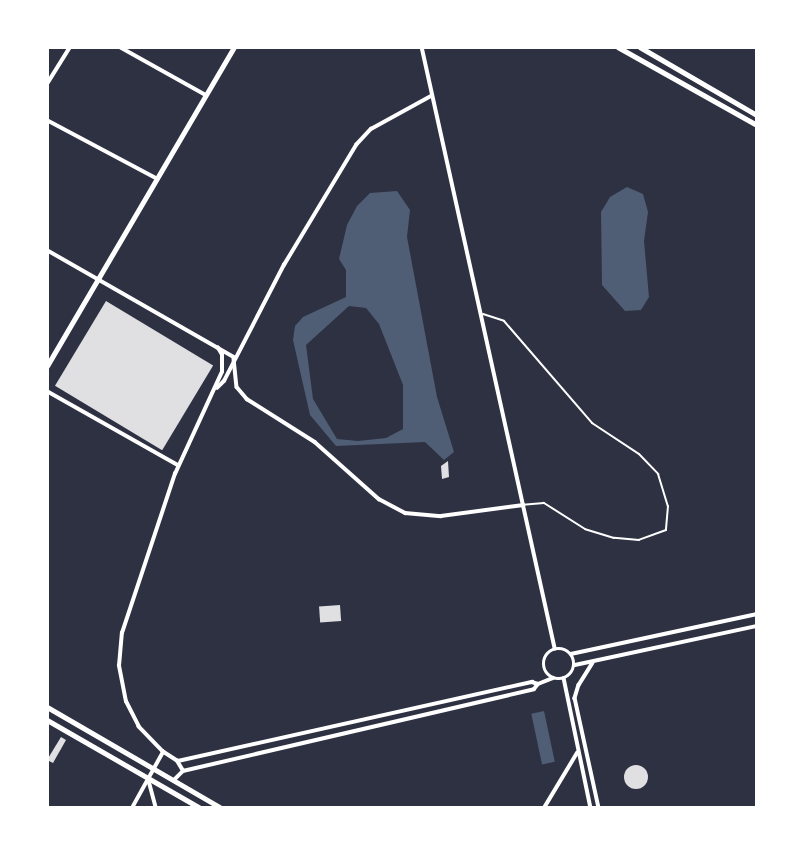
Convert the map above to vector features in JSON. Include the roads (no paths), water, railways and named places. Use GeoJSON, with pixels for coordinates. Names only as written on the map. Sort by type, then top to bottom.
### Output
{"type":"FeatureCollection","features":[{"type":"Feature","properties":{"kind":"main road"},"geometry":{"type":"LineString","coordinates":[[47,366],[234,47]]}},
{"type":"Feature","properties":{"kind":"main road"},"geometry":{"type":"LineString","coordinates":[[618,47],[757,125]]}},
{"type":"Feature","properties":{"kind":"main road"},"geometry":{"type":"LineString","coordinates":[[640,47],[757,115]]}},
{"type":"Feature","properties":{"kind":"main road"},"geometry":{"type":"LineString","coordinates":[[47,707],[221,808]]}},
{"type":"Feature","properties":{"kind":"main road"},"geometry":{"type":"LineString","coordinates":[[47,720],[200,808]]}},
{"type":"Feature","properties":{"kind":"street"},"geometry":{"type":"LineString","coordinates":[[47,84],[70,47]]}},
{"type":"Feature","properties":{"kind":"street"},"geometry":{"type":"LineString","coordinates":[[120,47],[206,95]]}},
{"type":"Feature","properties":{"kind":"street"},"geometry":{"type":"LineString","coordinates":[[422,47],[555,648]]}},
{"type":"Feature","properties":{"kind":"street"},"geometry":{"type":"LineString","coordinates":[[217,388],[224,381],[234,357],[284,265],[356,145],[371,129],[419,100],[431,96]]}},
{"type":"Feature","properties":{"kind":"street"},"geometry":{"type":"LineString","coordinates":[[47,120],[157,179]]}},
{"type":"Feature","properties":{"kind":"street"},"geometry":{"type":"LineString","coordinates":[[47,250],[234,357]]}},
{"type":"Feature","properties":{"kind":"street"},"geometry":{"type":"LineString","coordinates":[[183,771],[177,761],[163,752],[139,727],[126,702],[119,666],[125,621],[178,465],[217,388],[223,362],[219,348]]}},
{"type":"Feature","properties":{"kind":"street"},"geometry":{"type":"LineString","coordinates":[[234,357],[237,387],[247,399],[315,442],[379,499],[405,513],[441,516],[523,505]]}},
{"type":"Feature","properties":{"kind":"street"},"geometry":{"type":"LineString","coordinates":[[47,391],[178,465]]}},
{"type":"Feature","properties":{"kind":"street"},"geometry":{"type":"LineString","coordinates":[[555,648],[571,654],[757,614]]}},
{"type":"Feature","properties":{"kind":"street"},"geometry":{"type":"LineString","coordinates":[[174,780],[183,771],[534,689],[538,684],[553,678],[564,678],[575,665],[757,626]]}},
{"type":"Feature","properties":{"kind":"street"},"geometry":{"type":"LineString","coordinates":[[553,678],[546,672],[544,663],[547,654],[555,648]]}},
{"type":"Feature","properties":{"kind":"street"},"geometry":{"type":"LineString","coordinates":[[571,654],[575,665]]}},
{"type":"Feature","properties":{"kind":"street"},"geometry":{"type":"LineString","coordinates":[[594,661],[579,685],[575,698],[599,808]]}},
{"type":"Feature","properties":{"kind":"street"},"geometry":{"type":"LineString","coordinates":[[564,678],[591,808]]}},
{"type":"Feature","properties":{"kind":"street"},"geometry":{"type":"LineString","coordinates":[[177,761],[532,682],[538,684]]}},
{"type":"Feature","properties":{"kind":"street"},"geometry":{"type":"LineString","coordinates":[[544,808],[578,751]]}},
{"type":"Feature","properties":{"kind":"street"},"geometry":{"type":"LineString","coordinates":[[132,808],[163,752]]}},
{"type":"Feature","properties":{"kind":"street"},"geometry":{"type":"LineString","coordinates":[[149,779],[156,808]]}},
{"type":"Feature","properties":{"kind":"lane"},"geometry":{"type":"LineString","coordinates":[[479,312],[504,321],[593,423],[639,454],[657,474],[668,506],[666,530],[639,540],[614,538],[575,524],[554,506],[544,503],[523,505]]}},
{"type":"Feature","properties":{"kind":"water"},"geometry":{"type":"Polygon","coordinates":[[[627,187],[643,194],[648,212],[644,241],[649,297],[641,310],[625,311],[602,285],[601,212],[610,197],[627,187]]]}},
{"type":"Feature","properties":{"kind":"water"},"geometry":{"type":"Polygon","coordinates":[[[397,191],[410,210],[407,237],[437,397],[454,452],[444,460],[425,442],[336,446],[310,415],[293,340],[295,326],[303,317],[346,297],[346,270],[339,259],[347,225],[357,206],[370,193],[397,191]],[[349,306],[306,345],[313,399],[337,439],[358,441],[386,438],[403,429],[403,385],[379,324],[366,308],[349,306]]]}},
{"type":"Feature","properties":{"kind":"water"},"geometry":{"type":"Polygon","coordinates":[[[544,711],[555,762],[542,765],[531,714],[544,711]]]}}]}
